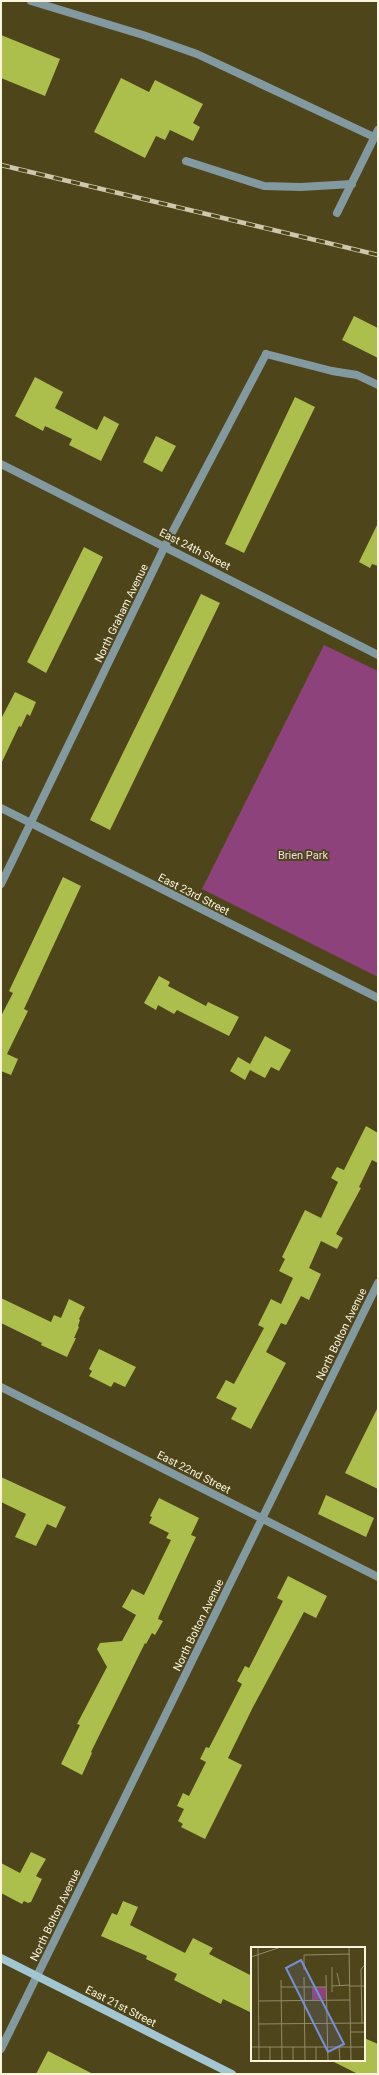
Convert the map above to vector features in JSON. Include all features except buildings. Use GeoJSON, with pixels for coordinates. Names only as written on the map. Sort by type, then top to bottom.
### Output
{"type":"FeatureCollection","features":[{"type":"Feature","properties":{"kind":"main road","name":"East 21st Street"},"geometry":{"type":"LineString","coordinates":[[1,1958],[232,2074]]}},
{"type":"Feature","properties":{"kind":"street"},"geometry":{"type":"LineString","coordinates":[[31,1],[143,35],[197,54],[377,133],[337,213]]}},
{"type":"Feature","properties":{"kind":"street"},"geometry":{"type":"LineString","coordinates":[[186,161],[264,186],[301,187],[352,184]]}},
{"type":"Feature","properties":{"kind":"street","name":"North Graham Avenue"},"geometry":{"type":"LineString","coordinates":[[1,884],[165,546],[266,354],[357,375],[378,385]]}},
{"type":"Feature","properties":{"kind":"street","name":"East 24th Street"},"geometry":{"type":"LineString","coordinates":[[1,464],[378,655]]}},
{"type":"Feature","properties":{"kind":"street","name":"East 23rd Street"},"geometry":{"type":"LineString","coordinates":[[1,808],[378,998]]}},
{"type":"Feature","properties":{"kind":"street","name":"North Bolton Avenue"},"geometry":{"type":"LineString","coordinates":[[1,2049],[378,1283]]}},
{"type":"Feature","properties":{"kind":"street","name":"East 22nd Street"},"geometry":{"type":"LineString","coordinates":[[1,1387],[378,1577]]}},
{"type":"Feature","properties":{"kind":"green space","name":"Brien Park"},"geometry":{"type":"Polygon","coordinates":[[[324,645],[378,671],[378,977],[202,889],[324,645]]]}},
{"type":"Feature","properties":{"kind":"railway"},"geometry":{"type":"LineString","coordinates":[[1,165],[378,255]]}}]}
